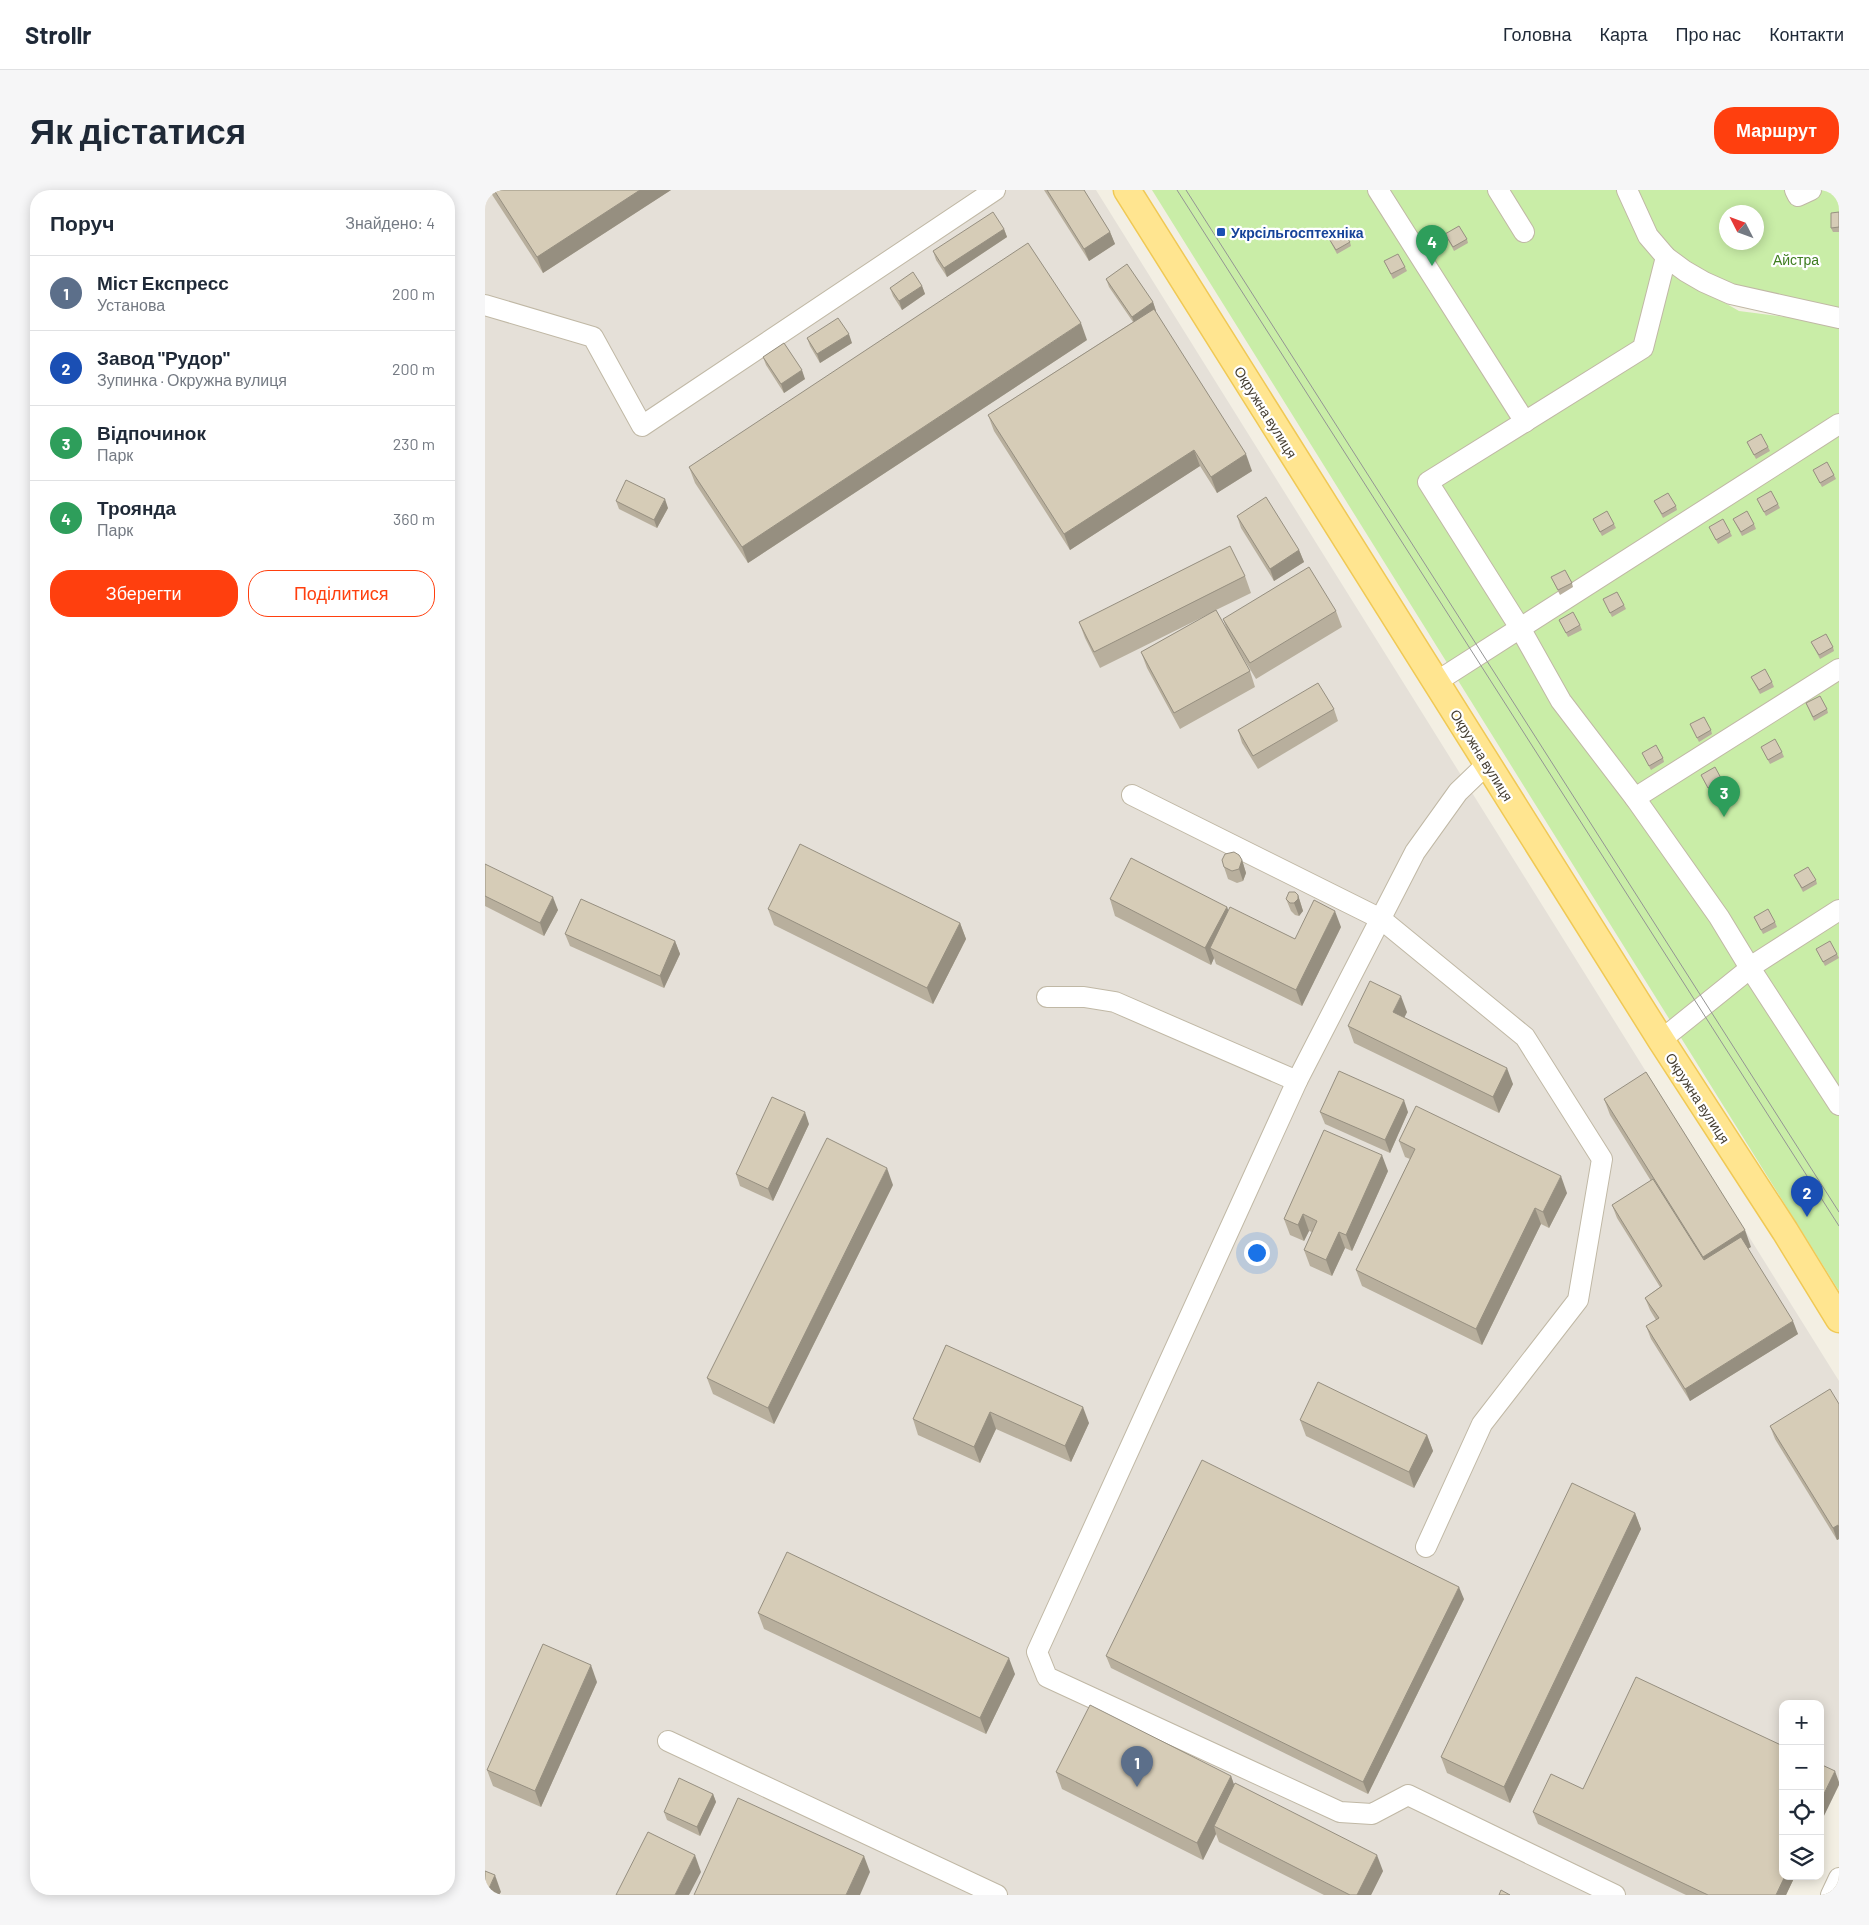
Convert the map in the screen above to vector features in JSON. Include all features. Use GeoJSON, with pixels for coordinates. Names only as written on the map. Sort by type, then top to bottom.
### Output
{"type":"FeatureCollection","features":[{"type":"Feature","properties":{"kind":"main road","name":"Окружна вулиця"},"geometry":{"type":"LineString","coordinates":[[1127,190],[1661,1040],[1785,1231],[1839,1319]]}},
{"type":"Feature","properties":{"kind":"street"},"geometry":{"type":"LineString","coordinates":[[485,305],[593,337],[641,426],[995,190]]}},
{"type":"Feature","properties":{"kind":"street"},"geometry":{"type":"LineString","coordinates":[[1379,190],[1525,422]]}},
{"type":"Feature","properties":{"kind":"street"},"geometry":{"type":"LineString","coordinates":[[1499,190],[1524,232]]}},
{"type":"Feature","properties":{"kind":"street"},"geometry":{"type":"LineString","coordinates":[[1627,190],[1647,236],[1666,257],[1704,282],[1731,294],[1839,318]]}},
{"type":"Feature","properties":{"kind":"street"},"geometry":{"type":"LineString","coordinates":[[1795,190],[1798,196],[1811,190]]}},
{"type":"Feature","properties":{"kind":"street"},"geometry":{"type":"LineString","coordinates":[[1666,257],[1643,348],[1428,482],[1520,628],[1561,701],[1635,798],[1719,917],[1839,1105]]}},
{"type":"Feature","properties":{"kind":"street"},"geometry":{"type":"LineString","coordinates":[[1436,682],[1839,424]]}},
{"type":"Feature","properties":{"kind":"street"},"geometry":{"type":"LineString","coordinates":[[1635,798],[1839,669]]}},
{"type":"Feature","properties":{"kind":"street"},"geometry":{"type":"LineString","coordinates":[[1487,764],[1458,792],[1415,852],[1297,1080],[1037,1652],[1047,1677],[1340,1812],[1372,1814],[1407,1795],[1615,1895]]}},
{"type":"Feature","properties":{"kind":"street"},"geometry":{"type":"LineString","coordinates":[[1132,795],[1381,920],[1525,1037],[1602,1159],[1578,1300],[1482,1424],[1426,1547]]}},
{"type":"Feature","properties":{"kind":"street"},"geometry":{"type":"LineString","coordinates":[[1661,1040],[1750,968],[1839,910]]}},
{"type":"Feature","properties":{"kind":"street"},"geometry":{"type":"LineString","coordinates":[[1047,998],[1084,997],[1115,1002],[1297,1080]]}},
{"type":"Feature","properties":{"kind":"street"},"geometry":{"type":"LineString","coordinates":[[668,1741],[997,1895]]}},
{"type":"Feature","properties":{"kind":"street"},"geometry":{"type":"LineString","coordinates":[[1831,1895],[1839,1878]]}},
{"type":"Feature","properties":{"kind":"shaded area"},"geometry":{"type":"Polygon","coordinates":[[[485,190],[1096,190],[1839,1381],[1839,1785],[1824,1816],[1824,1700],[1779,1700],[1779,1880],[1784,1880],[1786,1895],[485,1895],[485,190]]]}},
{"type":"Feature","properties":{"kind":"green space"},"geometry":{"type":"Polygon","coordinates":[[[1152,190],[1621,190],[1643,241],[1657,264],[1739,311],[1839,324],[1839,1291],[1152,190]]]}},
{"type":"Feature","properties":{"kind":"green space","name":"Айстра"},"geometry":{"type":"Polygon","coordinates":[[[1634,190],[1839,190],[1839,313],[1736,291],[1663,250],[1634,190]]]}},
{"type":"Feature","properties":{"kind":"building"},"geometry":{"type":"Polygon","coordinates":[[[494,190],[640,190],[537,257],[494,190]]]}},
{"type":"Feature","properties":{"kind":"building"},"geometry":{"type":"Polygon","coordinates":[[[1047,190],[1084,190],[1110,232],[1084,249],[1047,190]]]}},
{"type":"Feature","properties":{"kind":"building"},"geometry":{"type":"Polygon","coordinates":[[[993,212],[1004,229],[944,268],[933,251],[993,212]]]}},
{"type":"Feature","properties":{"kind":"building"},"geometry":{"type":"Polygon","coordinates":[[[1839,212],[1839,227],[1831,228],[1831,213],[1839,212]]]}},
{"type":"Feature","properties":{"kind":"building"},"geometry":{"type":"Polygon","coordinates":[[[1459,226],[1467,239],[1453,247],[1445,234],[1459,226]]]}},
{"type":"Feature","properties":{"kind":"building"},"geometry":{"type":"Polygon","coordinates":[[[1342,229],[1350,242],[1336,250],[1328,237],[1342,229]]]}},
{"type":"Feature","properties":{"kind":"building"},"geometry":{"type":"Polygon","coordinates":[[[1028,243],[1081,323],[742,547],[689,467],[1028,243]]]}},
{"type":"Feature","properties":{"kind":"building"},"geometry":{"type":"Polygon","coordinates":[[[1398,254],[1405,267],[1391,274],[1384,261],[1398,254]]]}},
{"type":"Feature","properties":{"kind":"building"},"geometry":{"type":"Polygon","coordinates":[[[1127,264],[1153,302],[1132,317],[1106,279],[1127,264]]]}},
{"type":"Feature","properties":{"kind":"building"},"geometry":{"type":"Polygon","coordinates":[[[913,272],[922,286],[899,301],[890,288],[913,272]]]}},
{"type":"Feature","properties":{"kind":"building"},"geometry":{"type":"Polygon","coordinates":[[[1154,309],[1246,454],[1211,477],[1194,450],[1064,534],[988,415],[1154,309]]]}},
{"type":"Feature","properties":{"kind":"building"},"geometry":{"type":"Polygon","coordinates":[[[838,318],[849,334],[817,354],[807,338],[838,318]]]}},
{"type":"Feature","properties":{"kind":"building"},"geometry":{"type":"Polygon","coordinates":[[[784,343],[802,370],[781,384],[763,357],[784,343]]]}},
{"type":"Feature","properties":{"kind":"building"},"geometry":{"type":"Polygon","coordinates":[[[1761,434],[1768,447],[1754,455],[1747,442],[1761,434]]]}},
{"type":"Feature","properties":{"kind":"building"},"geometry":{"type":"Polygon","coordinates":[[[1827,462],[1834,475],[1820,483],[1813,470],[1827,462]]]}},
{"type":"Feature","properties":{"kind":"building"},"geometry":{"type":"Polygon","coordinates":[[[626,480],[665,499],[654,520],[616,501],[626,480]]]}},
{"type":"Feature","properties":{"kind":"building"},"geometry":{"type":"Polygon","coordinates":[[[1771,491],[1778,504],[1764,512],[1757,499],[1771,491]]]}},
{"type":"Feature","properties":{"kind":"building"},"geometry":{"type":"Polygon","coordinates":[[[1668,493],[1676,506],[1662,514],[1654,501],[1668,493]]]}},
{"type":"Feature","properties":{"kind":"building"},"geometry":{"type":"Polygon","coordinates":[[[1266,497],[1299,550],[1270,569],[1237,516],[1266,497]]]}},
{"type":"Feature","properties":{"kind":"building"},"geometry":{"type":"Polygon","coordinates":[[[1607,511],[1614,524],[1600,532],[1593,519],[1607,511]]]}},
{"type":"Feature","properties":{"kind":"building"},"geometry":{"type":"Polygon","coordinates":[[[1747,511],[1754,524],[1741,532],[1733,519],[1747,511]]]}},
{"type":"Feature","properties":{"kind":"building"},"geometry":{"type":"Polygon","coordinates":[[[1723,519],[1730,532],[1716,540],[1709,527],[1723,519]]]}},
{"type":"Feature","properties":{"kind":"building"},"geometry":{"type":"Polygon","coordinates":[[[1230,546],[1245,576],[1094,652],[1079,622],[1230,546]]]}},
{"type":"Feature","properties":{"kind":"building"},"geometry":{"type":"Polygon","coordinates":[[[1309,567],[1336,611],[1250,663],[1223,619],[1309,567]]]}},
{"type":"Feature","properties":{"kind":"building"},"geometry":{"type":"Polygon","coordinates":[[[1565,570],[1572,583],[1558,590],[1551,577],[1565,570]]]}},
{"type":"Feature","properties":{"kind":"building"},"geometry":{"type":"Polygon","coordinates":[[[1617,592],[1624,605],[1610,613],[1603,599],[1617,592]]]}},
{"type":"Feature","properties":{"kind":"building"},"geometry":{"type":"Polygon","coordinates":[[[1216,610],[1250,671],[1174,713],[1141,652],[1216,610]]]}},
{"type":"Feature","properties":{"kind":"building"},"geometry":{"type":"Polygon","coordinates":[[[1573,612],[1580,625],[1566,633],[1559,620],[1573,612]]]}},
{"type":"Feature","properties":{"kind":"building"},"geometry":{"type":"Polygon","coordinates":[[[1826,634],[1833,647],[1819,655],[1811,642],[1826,634]]]}},
{"type":"Feature","properties":{"kind":"building"},"geometry":{"type":"Polygon","coordinates":[[[1765,669],[1772,682],[1759,690],[1751,677],[1765,669]]]}},
{"type":"Feature","properties":{"kind":"building"},"geometry":{"type":"Polygon","coordinates":[[[1318,683],[1334,709],[1253,756],[1238,730],[1318,683]]]}},
{"type":"Feature","properties":{"kind":"building"},"geometry":{"type":"Polygon","coordinates":[[[1820,696],[1827,709],[1813,717],[1806,703],[1820,696]]]}},
{"type":"Feature","properties":{"kind":"building"},"geometry":{"type":"Polygon","coordinates":[[[1704,717],[1711,730],[1697,738],[1690,724],[1704,717]]]}},
{"type":"Feature","properties":{"kind":"building"},"geometry":{"type":"Polygon","coordinates":[[[1775,739],[1782,752],[1768,760],[1761,747],[1775,739]]]}},
{"type":"Feature","properties":{"kind":"building"},"geometry":{"type":"Polygon","coordinates":[[[1656,745],[1663,758],[1649,766],[1642,753],[1656,745]]]}},
{"type":"Feature","properties":{"kind":"building"},"geometry":{"type":"Polygon","coordinates":[[[1715,767],[1722,780],[1708,788],[1701,775],[1715,767]]]}},
{"type":"Feature","properties":{"kind":"building"},"geometry":{"type":"Polygon","coordinates":[[[800,844],[960,923],[927,988],[768,909],[800,844]]]}},
{"type":"Feature","properties":{"kind":"building"},"geometry":{"type":"Polygon","coordinates":[[[1234,852],[1242,860],[1239,869],[1232,871],[1224,867],[1222,860],[1225,854],[1234,852]]]}},
{"type":"Feature","properties":{"kind":"building"},"geometry":{"type":"Polygon","coordinates":[[[1131,858],[1227,907],[1205,948],[1110,899],[1131,858]]]}},
{"type":"Feature","properties":{"kind":"building"},"geometry":{"type":"Polygon","coordinates":[[[485,864],[553,897],[540,923],[485,896],[485,864]]]}},
{"type":"Feature","properties":{"kind":"building"},"geometry":{"type":"Polygon","coordinates":[[[1808,867],[1816,880],[1802,888],[1794,875],[1808,867]]]}},
{"type":"Feature","properties":{"kind":"building"},"geometry":{"type":"Polygon","coordinates":[[[1289,892],[1295,892],[1298,895],[1298,899],[1294,903],[1290,903],[1286,899],[1289,892]]]}},
{"type":"Feature","properties":{"kind":"building"},"geometry":{"type":"Polygon","coordinates":[[[581,899],[675,941],[660,976],[565,934],[581,899]]]}},
{"type":"Feature","properties":{"kind":"building"},"geometry":{"type":"Polygon","coordinates":[[[1314,900],[1335,911],[1296,990],[1210,948],[1230,907],[1295,939],[1314,900]]]}},
{"type":"Feature","properties":{"kind":"building"},"geometry":{"type":"Polygon","coordinates":[[[1768,909],[1775,922],[1761,930],[1754,917],[1768,909]]]}},
{"type":"Feature","properties":{"kind":"building"},"geometry":{"type":"Polygon","coordinates":[[[1830,941],[1837,954],[1823,962],[1816,949],[1830,941]]]}},
{"type":"Feature","properties":{"kind":"building"},"geometry":{"type":"Polygon","coordinates":[[[1370,981],[1401,996],[1393,1012],[1507,1068],[1493,1097],[1348,1026],[1370,981]]]}},
{"type":"Feature","properties":{"kind":"building"},"geometry":{"type":"Polygon","coordinates":[[[1339,1071],[1404,1100],[1385,1140],[1320,1112],[1339,1071]]]}},
{"type":"Feature","properties":{"kind":"building"},"geometry":{"type":"Polygon","coordinates":[[[1646,1072],[1745,1230],[1703,1257],[1604,1099],[1646,1072]]]}},
{"type":"Feature","properties":{"kind":"building"},"geometry":{"type":"Polygon","coordinates":[[[772,1097],[805,1112],[768,1189],[736,1174],[772,1097]]]}},
{"type":"Feature","properties":{"kind":"building"},"geometry":{"type":"Polygon","coordinates":[[[1416,1106],[1561,1176],[1543,1212],[1535,1208],[1476,1329],[1356,1270],[1415,1149],[1399,1141],[1416,1106]]]}},
{"type":"Feature","properties":{"kind":"building"},"geometry":{"type":"Polygon","coordinates":[[[1324,1130],[1382,1155],[1346,1235],[1339,1232],[1326,1260],[1304,1250],[1317,1221],[1303,1214],[1298,1225],[1284,1219],[1324,1130]]]}},
{"type":"Feature","properties":{"kind":"building"},"geometry":{"type":"Polygon","coordinates":[[[827,1138],[887,1168],[768,1408],[707,1378],[827,1138]]]}},
{"type":"Feature","properties":{"kind":"building"},"geometry":{"type":"Polygon","coordinates":[[[1653,1179],[1704,1260],[1741,1237],[1793,1321],[1685,1389],[1646,1326],[1659,1318],[1645,1298],[1662,1286],[1612,1205],[1653,1179]]]}},
{"type":"Feature","properties":{"kind":"building"},"geometry":{"type":"Polygon","coordinates":[[[946,1345],[1083,1407],[1065,1446],[990,1412],[974,1447],[913,1419],[946,1345]]]}},
{"type":"Feature","properties":{"kind":"building"},"geometry":{"type":"Polygon","coordinates":[[[1318,1382],[1427,1435],[1409,1472],[1300,1420],[1318,1382]]]}},
{"type":"Feature","properties":{"kind":"building"},"geometry":{"type":"Polygon","coordinates":[[[1830,1389],[1839,1404],[1839,1528],[1838,1525],[1833,1528],[1770,1426],[1830,1389]]]}},
{"type":"Feature","properties":{"kind":"building"},"geometry":{"type":"Polygon","coordinates":[[[1202,1460],[1459,1587],[1363,1782],[1106,1656],[1202,1460]]]}},
{"type":"Feature","properties":{"kind":"building"},"geometry":{"type":"Polygon","coordinates":[[[1572,1483],[1635,1513],[1504,1787],[1441,1757],[1572,1483]]]}},
{"type":"Feature","properties":{"kind":"building"},"geometry":{"type":"Polygon","coordinates":[[[787,1552],[1009,1658],[980,1718],[758,1613],[787,1552]]]}},
{"type":"Feature","properties":{"kind":"building"},"geometry":{"type":"Polygon","coordinates":[[[543,1644],[591,1665],[535,1791],[487,1770],[543,1644]]]}},
{"type":"Feature","properties":{"kind":"building"},"geometry":{"type":"Polygon","coordinates":[[[1636,1677],[1779,1744],[1779,1880],[1783,1880],[1776,1895],[1708,1895],[1533,1812],[1551,1774],[1583,1789],[1636,1677]]]}},
{"type":"Feature","properties":{"kind":"building"},"geometry":{"type":"Polygon","coordinates":[[[1090,1705],[1231,1776],[1197,1843],[1056,1772],[1090,1705]]]}},
{"type":"Feature","properties":{"kind":"building"},"geometry":{"type":"Polygon","coordinates":[[[1824,1766],[1835,1771],[1824,1794],[1824,1766]]]}},
{"type":"Feature","properties":{"kind":"building"},"geometry":{"type":"Polygon","coordinates":[[[679,1778],[713,1794],[697,1827],[664,1812],[679,1778]]]}},
{"type":"Feature","properties":{"kind":"building"},"geometry":{"type":"Polygon","coordinates":[[[1235,1783],[1377,1855],[1357,1895],[1350,1895],[1214,1826],[1235,1783]]]}},
{"type":"Feature","properties":{"kind":"building"},"geometry":{"type":"Polygon","coordinates":[[[738,1798],[864,1856],[846,1895],[694,1895],[738,1798]]]}},
{"type":"Feature","properties":{"kind":"building"},"geometry":{"type":"Polygon","coordinates":[[[648,1832],[695,1855],[675,1895],[616,1895],[648,1832]]]}},
{"type":"Feature","properties":{"kind":"building"},"geometry":{"type":"Polygon","coordinates":[[[485,1871],[495,1875],[486,1895],[485,1895],[485,1871]]]}},
{"type":"Feature","properties":{"kind":"building"},"geometry":{"type":"Polygon","coordinates":[[[1501,1890],[1510,1895],[1499,1895],[1501,1890]]]}},
{"type":"Feature","properties":{"kind":"tram line"},"geometry":{"type":"LineString","coordinates":[[1177,190],[1839,1226]]}},
{"type":"Feature","properties":{"kind":"tram line"},"geometry":{"type":"LineString","coordinates":[[1186,190],[1839,1212]]}},
{"type":"Feature","properties":{"kind":"place","name":"Укрсільгосптехніка"},"geometry":{"type":"Point","coordinates":[1221,232]}},
{"type":"Feature","properties":{"kind":"place","name":"Троянда"},"geometry":{"type":"Point","coordinates":[1432,266]}},
{"type":"Feature","properties":{"kind":"place","name":"Відпочинок"},"geometry":{"type":"Point","coordinates":[1724,817]}},
{"type":"Feature","properties":{"kind":"place","name":"Завод \"Рудор\""},"geometry":{"type":"Point","coordinates":[1807,1217]}},
{"type":"Feature","properties":{"kind":"place","name":"Міст Експресс"},"geometry":{"type":"Point","coordinates":[1137,1787]}}]}
